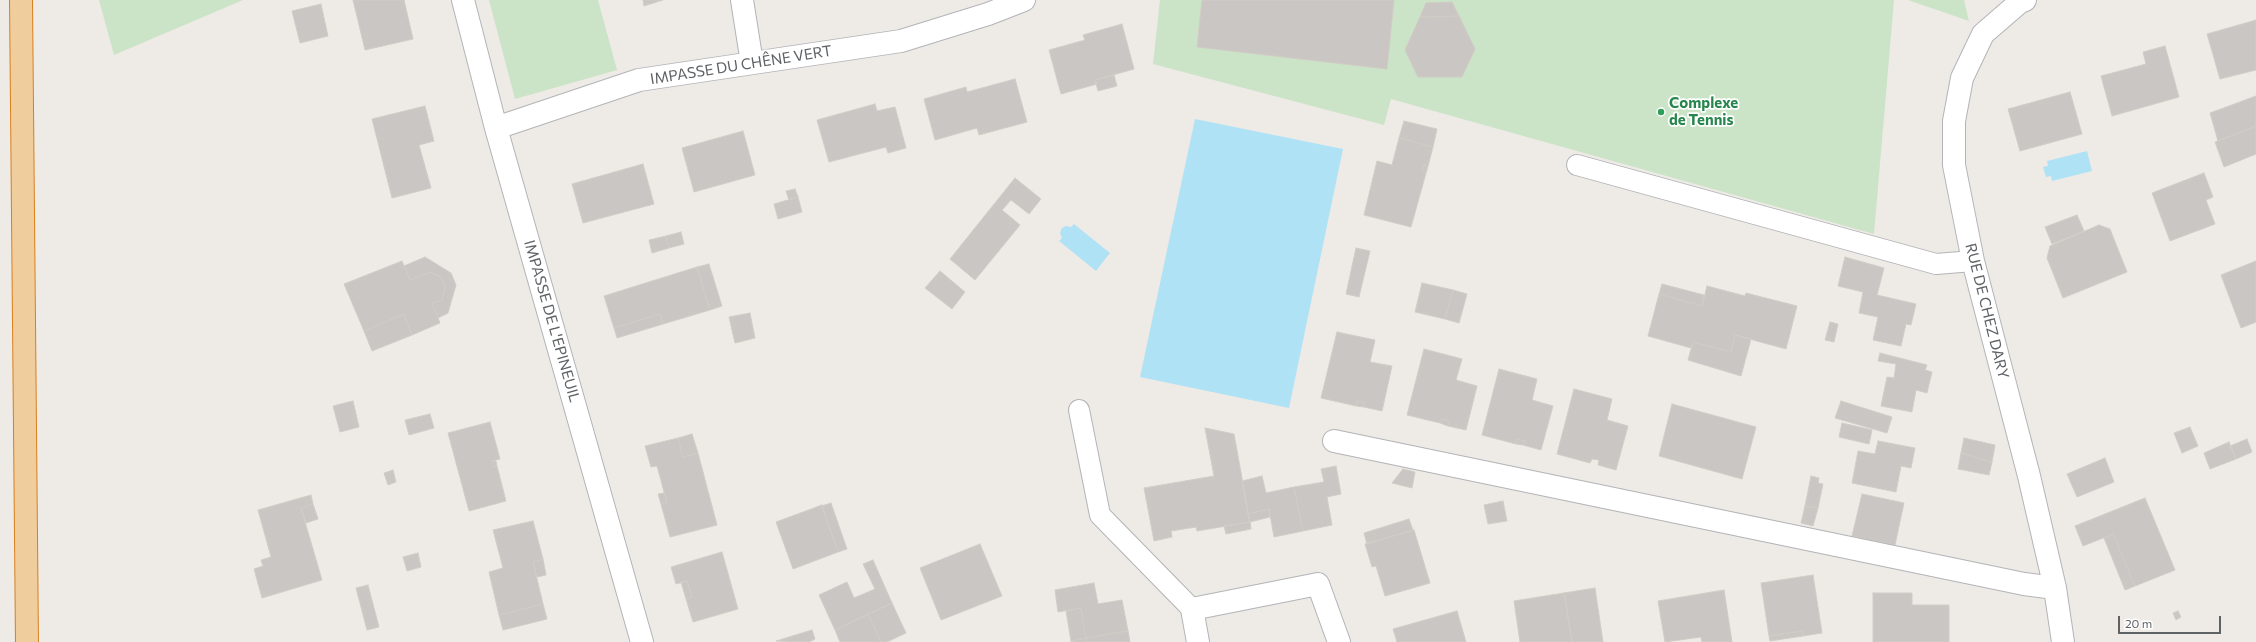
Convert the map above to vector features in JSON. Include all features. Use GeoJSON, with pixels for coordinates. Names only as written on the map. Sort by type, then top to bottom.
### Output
{"type":"FeatureCollection","features":[{"type":"Feature","properties":{"kind":"highway"},"geometry":{"type":"LineString","coordinates":[[21,0],[27,642]]}},
{"type":"Feature","properties":{"kind":"street","name":"IMPASSE DE L'EPINEUIL"},"geometry":{"type":"LineString","coordinates":[[464,0],[496,128],[642,642]]}},
{"type":"Feature","properties":{"kind":"street"},"geometry":{"type":"LineString","coordinates":[[742,0],[752,63]]}},
{"type":"Feature","properties":{"kind":"street","name":"IMPASSE DU CHÊNE VERT"},"geometry":{"type":"LineString","coordinates":[[496,128],[639,80],[901,41],[987,7],[1024,0]]}},
{"type":"Feature","properties":{"kind":"street","name":"RUE DE CHEZ DARY"},"geometry":{"type":"LineString","coordinates":[[2021,1],[1983,34],[1962,78],[1954,121],[1954,165],[1973,261],[2029,476],[2055,588],[2063,642]]}},
{"type":"Feature","properties":{"kind":"street"},"geometry":{"type":"LineString","coordinates":[[1334,441],[2024,584],[2055,588]]}},
{"type":"Feature","properties":{"kind":"street"},"geometry":{"type":"LineString","coordinates":[[1198,642],[1192,609],[1318,584],[1339,642]]}},
{"type":"Feature","properties":{"kind":"lane"},"geometry":{"type":"LineString","coordinates":[[1577,165],[1936,264],[1973,261]]}},
{"type":"Feature","properties":{"kind":"lane"},"geometry":{"type":"LineString","coordinates":[[1079,410],[1100,515],[1192,609]]}},
{"type":"Feature","properties":{"kind":"green space"},"geometry":{"type":"Polygon","coordinates":[[[99,0],[243,0],[114,55],[99,0]]]}},
{"type":"Feature","properties":{"kind":"green space"},"geometry":{"type":"Polygon","coordinates":[[[489,0],[598,0],[617,70],[515,99],[489,0]]]}},
{"type":"Feature","properties":{"kind":"green space","name":"Complexe de Tennis"},"geometry":{"type":"Polygon","coordinates":[[[1160,0],[1894,0],[1874,234],[1391,99],[1384,125],[1153,64],[1160,0]]]}},
{"type":"Feature","properties":{"kind":"green space"},"geometry":{"type":"Polygon","coordinates":[[[1908,0],[1964,0],[1969,21],[1908,0]]]}},
{"type":"Feature","properties":{"kind":"water"},"geometry":{"type":"Polygon","coordinates":[[[1195,119],[1343,149],[1289,408],[1140,377],[1195,119]]]}},
{"type":"Feature","properties":{"kind":"water"},"geometry":{"type":"Polygon","coordinates":[[[2087,151],[2092,171],[2052,181],[2051,176],[2046,177],[2043,167],[2048,166],[2047,161],[2087,151]]]}},
{"type":"Feature","properties":{"kind":"water"},"geometry":{"type":"Polygon","coordinates":[[[1074,224],[1110,253],[1096,271],[1059,241],[1062,238],[1060,233],[1062,228],[1066,226],[1071,227],[1074,224]]]}},
{"type":"Feature","properties":{"kind":"building"},"geometry":{"type":"Polygon","coordinates":[[[353,0],[404,0],[413,39],[365,50],[353,0]]]}},
{"type":"Feature","properties":{"kind":"building"},"geometry":{"type":"Polygon","coordinates":[[[643,0],[663,0],[644,6],[643,0]]]}},
{"type":"Feature","properties":{"kind":"building"},"geometry":{"type":"Polygon","coordinates":[[[1202,0],[1394,0],[1387,69],[1197,47],[1202,0]]]}},
{"type":"Feature","properties":{"kind":"building"},"geometry":{"type":"Polygon","coordinates":[[[1452,2],[1459,16],[1420,17],[1426,3],[1452,2]]]}},
{"type":"Feature","properties":{"kind":"building"},"geometry":{"type":"Polygon","coordinates":[[[321,4],[328,36],[300,43],[292,11],[321,4]]]}},
{"type":"Feature","properties":{"kind":"building"},"geometry":{"type":"Polygon","coordinates":[[[1459,16],[1475,49],[1462,77],[1418,77],[1405,50],[1420,17],[1459,16]]]}},
{"type":"Feature","properties":{"kind":"building"},"geometry":{"type":"Polygon","coordinates":[[[2256,20],[2256,70],[2220,79],[2207,34],[2256,20]]]}},
{"type":"Feature","properties":{"kind":"building"},"geometry":{"type":"Polygon","coordinates":[[[1122,24],[1134,69],[1095,80],[1097,84],[1061,94],[1049,50],[1085,40],[1083,35],[1122,24]]]}},
{"type":"Feature","properties":{"kind":"building"},"geometry":{"type":"Polygon","coordinates":[[[2165,46],[2179,97],[2112,116],[2101,76],[2146,64],[2143,52],[2165,46]]]}},
{"type":"Feature","properties":{"kind":"building"},"geometry":{"type":"Polygon","coordinates":[[[1114,75],[1117,86],[1098,91],[1095,80],[1114,75]]]}},
{"type":"Feature","properties":{"kind":"building"},"geometry":{"type":"Polygon","coordinates":[[[1015,79],[1027,122],[979,135],[977,128],[935,140],[924,99],[966,87],[967,92],[1015,79]]]}},
{"type":"Feature","properties":{"kind":"building"},"geometry":{"type":"Polygon","coordinates":[[[2070,92],[2082,134],[2020,151],[2008,109],[2070,92]]]}},
{"type":"Feature","properties":{"kind":"building"},"geometry":{"type":"Polygon","coordinates":[[[2256,96],[2256,126],[2218,141],[2210,113],[2256,96]]]}},
{"type":"Feature","properties":{"kind":"building"},"geometry":{"type":"Polygon","coordinates":[[[875,104],[877,111],[895,107],[906,148],[888,153],[886,147],[829,162],[817,120],[875,104]]]}},
{"type":"Feature","properties":{"kind":"building"},"geometry":{"type":"Polygon","coordinates":[[[425,106],[434,141],[419,145],[431,188],[392,198],[372,119],[425,106]]]}},
{"type":"Feature","properties":{"kind":"building"},"geometry":{"type":"Polygon","coordinates":[[[1404,121],[1437,129],[1433,147],[1399,138],[1404,121]]]}},
{"type":"Feature","properties":{"kind":"building"},"geometry":{"type":"Polygon","coordinates":[[[2256,126],[2256,154],[2224,167],[2215,142],[2256,126]]]}},
{"type":"Feature","properties":{"kind":"building"},"geometry":{"type":"Polygon","coordinates":[[[743,131],[755,175],[694,192],[682,148],[743,131]]]}},
{"type":"Feature","properties":{"kind":"building"},"geometry":{"type":"Polygon","coordinates":[[[1399,138],[1433,147],[1428,166],[1424,165],[1422,172],[1426,173],[1411,227],[1364,215],[1377,161],[1392,165],[1399,138]]]}},
{"type":"Feature","properties":{"kind":"building"},"geometry":{"type":"Polygon","coordinates":[[[643,164],[654,204],[583,223],[572,184],[643,164]]]}},
{"type":"Feature","properties":{"kind":"building"},"geometry":{"type":"Polygon","coordinates":[[[1424,165],[1428,166],[1426,173],[1422,172],[1424,165]]]}},
{"type":"Feature","properties":{"kind":"building"},"geometry":{"type":"Polygon","coordinates":[[[2204,173],[2213,197],[2206,200],[2215,224],[2170,241],[2152,193],[2204,173]]]}},
{"type":"Feature","properties":{"kind":"building"},"geometry":{"type":"Polygon","coordinates":[[[1015,178],[1041,199],[1029,214],[1011,200],[1002,210],[1020,225],[975,280],[950,259],[1015,178]]]}},
{"type":"Feature","properties":{"kind":"building"},"geometry":{"type":"Polygon","coordinates":[[[795,189],[798,197],[789,200],[786,191],[795,189]]]}},
{"type":"Feature","properties":{"kind":"building"},"geometry":{"type":"Polygon","coordinates":[[[798,197],[802,212],[778,219],[774,204],[798,197]]]}},
{"type":"Feature","properties":{"kind":"building"},"geometry":{"type":"Polygon","coordinates":[[[2077,215],[2084,231],[2052,244],[2045,227],[2077,215]]]}},
{"type":"Feature","properties":{"kind":"building"},"geometry":{"type":"Polygon","coordinates":[[[2099,225],[2110,229],[2127,272],[2063,298],[2047,258],[2050,246],[2099,225]]]}},
{"type":"Feature","properties":{"kind":"building"},"geometry":{"type":"Polygon","coordinates":[[[681,232],[684,244],[669,248],[666,236],[681,232]]]}},
{"type":"Feature","properties":{"kind":"building"},"geometry":{"type":"Polygon","coordinates":[[[666,236],[669,248],[652,253],[649,240],[666,236]]]}},
{"type":"Feature","properties":{"kind":"building"},"geometry":{"type":"Polygon","coordinates":[[[1356,248],[1370,251],[1359,297],[1346,294],[1356,248]]]}},
{"type":"Feature","properties":{"kind":"building"},"geometry":{"type":"Polygon","coordinates":[[[425,257],[451,273],[456,285],[448,313],[438,318],[432,303],[442,300],[445,288],[441,277],[430,272],[410,280],[404,266],[425,257]]]}},
{"type":"Feature","properties":{"kind":"building"},"geometry":{"type":"Polygon","coordinates":[[[1845,257],[1884,268],[1877,295],[1916,304],[1911,325],[1906,324],[1901,346],[1873,340],[1878,317],[1859,313],[1863,292],[1838,286],[1845,257]]]}},
{"type":"Feature","properties":{"kind":"building"},"geometry":{"type":"Polygon","coordinates":[[[402,261],[410,280],[430,272],[441,277],[445,288],[442,300],[432,303],[440,323],[412,335],[404,314],[364,331],[344,284],[402,261]]]}},
{"type":"Feature","properties":{"kind":"building"},"geometry":{"type":"Polygon","coordinates":[[[2256,261],[2256,322],[2241,328],[2221,275],[2256,261]]]}},
{"type":"Feature","properties":{"kind":"building"},"geometry":{"type":"Polygon","coordinates":[[[709,264],[722,306],[710,310],[697,267],[709,264]]]}},
{"type":"Feature","properties":{"kind":"building"},"geometry":{"type":"Polygon","coordinates":[[[697,267],[710,310],[663,324],[660,314],[614,328],[604,296],[697,267]]]}},
{"type":"Feature","properties":{"kind":"building"},"geometry":{"type":"Polygon","coordinates":[[[940,271],[965,292],[952,309],[925,288],[940,271]]]}},
{"type":"Feature","properties":{"kind":"building"},"geometry":{"type":"Polygon","coordinates":[[[1422,283],[1453,290],[1445,319],[1415,312],[1422,283]]]}},
{"type":"Feature","properties":{"kind":"building"},"geometry":{"type":"Polygon","coordinates":[[[1662,284],[1704,295],[1702,306],[1659,294],[1662,284]]]}},
{"type":"Feature","properties":{"kind":"building"},"geometry":{"type":"Polygon","coordinates":[[[1707,286],[1745,296],[1746,293],[1797,306],[1786,349],[1735,335],[1731,352],[1693,342],[1691,348],[1648,336],[1659,294],[1702,306],[1707,286]]]}},
{"type":"Feature","properties":{"kind":"building"},"geometry":{"type":"Polygon","coordinates":[[[1453,290],[1467,294],[1459,323],[1445,319],[1453,290]]]}},
{"type":"Feature","properties":{"kind":"building"},"geometry":{"type":"Polygon","coordinates":[[[750,313],[755,338],[735,343],[729,317],[750,313]]]}},
{"type":"Feature","properties":{"kind":"building"},"geometry":{"type":"Polygon","coordinates":[[[404,314],[412,335],[372,351],[364,331],[404,314]]]}},
{"type":"Feature","properties":{"kind":"building"},"geometry":{"type":"Polygon","coordinates":[[[660,314],[663,324],[617,338],[614,328],[660,314]]]}},
{"type":"Feature","properties":{"kind":"building"},"geometry":{"type":"Polygon","coordinates":[[[1830,322],[1838,324],[1834,342],[1825,340],[1830,322]]]}},
{"type":"Feature","properties":{"kind":"building"},"geometry":{"type":"Polygon","coordinates":[[[1337,332],[1375,340],[1370,362],[1392,366],[1382,411],[1364,407],[1365,403],[1357,401],[1356,406],[1321,398],[1337,332]]]}},
{"type":"Feature","properties":{"kind":"building"},"geometry":{"type":"Polygon","coordinates":[[[1735,335],[1751,339],[1741,376],[1688,360],[1693,342],[1731,352],[1735,335]]]}},
{"type":"Feature","properties":{"kind":"building"},"geometry":{"type":"Polygon","coordinates":[[[1424,349],[1462,359],[1456,380],[1477,386],[1466,430],[1448,426],[1449,421],[1442,419],[1440,423],[1407,415],[1424,349]]]}},
{"type":"Feature","properties":{"kind":"building"},"geometry":{"type":"Polygon","coordinates":[[[1880,353],[1927,365],[1925,370],[1932,372],[1927,393],[1916,390],[1912,412],[1881,406],[1887,377],[1894,378],[1896,364],[1878,361],[1880,353]]]}},
{"type":"Feature","properties":{"kind":"building"},"geometry":{"type":"Polygon","coordinates":[[[1499,369],[1537,379],[1532,400],[1553,406],[1541,450],[1523,445],[1525,441],[1517,439],[1516,444],[1482,435],[1499,369]]]}},
{"type":"Feature","properties":{"kind":"building"},"geometry":{"type":"Polygon","coordinates":[[[1574,389],[1612,399],[1607,420],[1628,426],[1616,470],[1598,465],[1599,460],[1592,459],[1590,463],[1557,454],[1574,389]]]}},
{"type":"Feature","properties":{"kind":"building"},"geometry":{"type":"Polygon","coordinates":[[[353,401],[359,427],[340,432],[333,406],[353,401]]]}},
{"type":"Feature","properties":{"kind":"building"},"geometry":{"type":"Polygon","coordinates":[[[1357,401],[1365,403],[1364,407],[1356,406],[1357,401]]]}},
{"type":"Feature","properties":{"kind":"building"},"geometry":{"type":"Polygon","coordinates":[[[1841,401],[1892,417],[1887,433],[1835,418],[1841,401]]]}},
{"type":"Feature","properties":{"kind":"building"},"geometry":{"type":"Polygon","coordinates":[[[1672,404],[1756,427],[1742,479],[1659,456],[1672,404]]]}},
{"type":"Feature","properties":{"kind":"building"},"geometry":{"type":"Polygon","coordinates":[[[430,414],[434,428],[409,435],[405,420],[430,414]]]}},
{"type":"Feature","properties":{"kind":"building"},"geometry":{"type":"Polygon","coordinates":[[[1442,419],[1449,421],[1448,426],[1440,423],[1442,419]]]}},
{"type":"Feature","properties":{"kind":"building"},"geometry":{"type":"Polygon","coordinates":[[[490,422],[500,459],[492,461],[493,467],[497,466],[506,501],[469,511],[448,433],[490,422]]]}},
{"type":"Feature","properties":{"kind":"building"},"geometry":{"type":"Polygon","coordinates":[[[1842,423],[1872,430],[1869,444],[1839,437],[1842,423]]]}},
{"type":"Feature","properties":{"kind":"building"},"geometry":{"type":"Polygon","coordinates":[[[2190,427],[2198,446],[2182,453],[2174,433],[2190,427]]]}},
{"type":"Feature","properties":{"kind":"building"},"geometry":{"type":"Polygon","coordinates":[[[1205,428],[1234,434],[1250,522],[1197,531],[1196,527],[1171,531],[1172,537],[1154,541],[1144,488],[1214,476],[1205,428]]]}},
{"type":"Feature","properties":{"kind":"building"},"geometry":{"type":"Polygon","coordinates":[[[692,434],[698,453],[683,457],[678,438],[692,434]]]}},
{"type":"Feature","properties":{"kind":"building"},"geometry":{"type":"Polygon","coordinates":[[[678,438],[683,457],[698,453],[717,525],[670,537],[661,504],[667,503],[657,466],[651,467],[645,446],[678,438]]]}},
{"type":"Feature","properties":{"kind":"building"},"geometry":{"type":"Polygon","coordinates":[[[1964,438],[1995,445],[1992,462],[1961,453],[1964,438]]]}},
{"type":"Feature","properties":{"kind":"building"},"geometry":{"type":"Polygon","coordinates":[[[1517,439],[1525,441],[1523,445],[1516,444],[1517,439]]]}},
{"type":"Feature","properties":{"kind":"building"},"geometry":{"type":"Polygon","coordinates":[[[2247,439],[2252,452],[2236,459],[2230,446],[2247,439]]]}},
{"type":"Feature","properties":{"kind":"building"},"geometry":{"type":"Polygon","coordinates":[[[1878,441],[1915,448],[1911,468],[1901,466],[1896,492],[1852,483],[1858,451],[1875,454],[1878,441]]]}},
{"type":"Feature","properties":{"kind":"building"},"geometry":{"type":"Polygon","coordinates":[[[2229,442],[2236,459],[2210,469],[2204,453],[2229,442]]]}},
{"type":"Feature","properties":{"kind":"building"},"geometry":{"type":"Polygon","coordinates":[[[1961,453],[1992,462],[1989,475],[1958,469],[1961,453]]]}},
{"type":"Feature","properties":{"kind":"building"},"geometry":{"type":"Polygon","coordinates":[[[2105,458],[2114,482],[2077,497],[2067,474],[2105,458]]]}},
{"type":"Feature","properties":{"kind":"building"},"geometry":{"type":"Polygon","coordinates":[[[492,461],[496,461],[497,466],[493,467],[492,461]]]}},
{"type":"Feature","properties":{"kind":"building"},"geometry":{"type":"Polygon","coordinates":[[[1336,466],[1341,494],[1327,497],[1332,525],[1303,531],[1294,487],[1324,482],[1321,469],[1336,466]]]}},
{"type":"Feature","properties":{"kind":"building"},"geometry":{"type":"Polygon","coordinates":[[[1403,469],[1415,472],[1412,488],[1392,483],[1403,469]]]}},
{"type":"Feature","properties":{"kind":"building"},"geometry":{"type":"Polygon","coordinates":[[[393,470],[396,482],[388,485],[384,473],[393,470]]]}},
{"type":"Feature","properties":{"kind":"building"},"geometry":{"type":"Polygon","coordinates":[[[1262,476],[1266,493],[1294,487],[1303,531],[1274,537],[1269,509],[1248,514],[1242,481],[1262,476]]]}},
{"type":"Feature","properties":{"kind":"building"},"geometry":{"type":"Polygon","coordinates":[[[1811,476],[1819,478],[1818,483],[1823,484],[1818,508],[1805,506],[1811,476]]]}},
{"type":"Feature","properties":{"kind":"building"},"geometry":{"type":"Polygon","coordinates":[[[664,493],[667,503],[661,504],[658,494],[664,493]]]}},
{"type":"Feature","properties":{"kind":"building"},"geometry":{"type":"Polygon","coordinates":[[[1862,494],[1904,503],[1895,545],[1852,536],[1862,494]]]}},
{"type":"Feature","properties":{"kind":"building"},"geometry":{"type":"Polygon","coordinates":[[[311,495],[313,504],[301,508],[322,580],[262,598],[254,569],[263,566],[261,560],[271,557],[258,510],[311,495]]]}},
{"type":"Feature","properties":{"kind":"building"},"geometry":{"type":"Polygon","coordinates":[[[2145,498],[2175,570],[2135,586],[2113,534],[2083,546],[2075,526],[2145,498]]]}},
{"type":"Feature","properties":{"kind":"building"},"geometry":{"type":"Polygon","coordinates":[[[1503,501],[1507,521],[1488,524],[1484,505],[1503,501]]]}},
{"type":"Feature","properties":{"kind":"building"},"geometry":{"type":"Polygon","coordinates":[[[831,503],[847,549],[838,552],[822,506],[831,503]]]}},
{"type":"Feature","properties":{"kind":"building"},"geometry":{"type":"Polygon","coordinates":[[[313,504],[318,519],[306,523],[301,508],[313,504]]]}},
{"type":"Feature","properties":{"kind":"building"},"geometry":{"type":"Polygon","coordinates":[[[822,505],[838,552],[793,569],[776,522],[822,505]]]}},
{"type":"Feature","properties":{"kind":"building"},"geometry":{"type":"Polygon","coordinates":[[[1805,506],[1818,508],[1813,526],[1801,523],[1805,506]]]}},
{"type":"Feature","properties":{"kind":"building"},"geometry":{"type":"Polygon","coordinates":[[[1269,509],[1270,517],[1250,522],[1248,514],[1269,509]]]}},
{"type":"Feature","properties":{"kind":"building"},"geometry":{"type":"Polygon","coordinates":[[[1409,519],[1413,530],[1367,544],[1364,533],[1409,519]]]}},
{"type":"Feature","properties":{"kind":"building"},"geometry":{"type":"Polygon","coordinates":[[[533,521],[543,559],[533,562],[543,604],[499,615],[489,572],[503,568],[493,530],[533,521]]]}},
{"type":"Feature","properties":{"kind":"building"},"geometry":{"type":"Polygon","coordinates":[[[1250,522],[1251,529],[1226,534],[1224,526],[1250,522]]]}},
{"type":"Feature","properties":{"kind":"building"},"geometry":{"type":"Polygon","coordinates":[[[1414,530],[1430,583],[1385,596],[1376,566],[1372,567],[1365,544],[1414,530]]]}},
{"type":"Feature","properties":{"kind":"building"},"geometry":{"type":"Polygon","coordinates":[[[2113,534],[2135,586],[2125,590],[2104,538],[2113,534]]]}},
{"type":"Feature","properties":{"kind":"building"},"geometry":{"type":"Polygon","coordinates":[[[980,544],[1002,596],[941,620],[920,568],[980,544]]]}},
{"type":"Feature","properties":{"kind":"building"},"geometry":{"type":"Polygon","coordinates":[[[722,552],[738,609],[693,622],[686,599],[692,597],[687,581],[676,584],[671,567],[722,552]]]}},
{"type":"Feature","properties":{"kind":"building"},"geometry":{"type":"Polygon","coordinates":[[[418,553],[421,567],[407,571],[403,557],[418,553]]]}},
{"type":"Feature","properties":{"kind":"building"},"geometry":{"type":"Polygon","coordinates":[[[543,559],[546,575],[537,577],[533,562],[543,559]]]}},
{"type":"Feature","properties":{"kind":"building"},"geometry":{"type":"Polygon","coordinates":[[[873,560],[892,603],[835,630],[819,595],[847,582],[854,598],[875,589],[863,564],[873,560]]]}},
{"type":"Feature","properties":{"kind":"building"},"geometry":{"type":"Polygon","coordinates":[[[1813,575],[1822,633],[1803,636],[1802,631],[1769,636],[1761,583],[1813,575]]]}},
{"type":"Feature","properties":{"kind":"building"},"geometry":{"type":"Polygon","coordinates":[[[687,581],[692,597],[686,599],[681,582],[687,581]]]}},
{"type":"Feature","properties":{"kind":"building"},"geometry":{"type":"Polygon","coordinates":[[[1094,583],[1098,604],[1122,600],[1128,631],[1086,638],[1081,608],[1058,612],[1055,590],[1094,583]]]}},
{"type":"Feature","properties":{"kind":"building"},"geometry":{"type":"Polygon","coordinates":[[[368,585],[379,627],[367,630],[356,588],[368,585]]]}},
{"type":"Feature","properties":{"kind":"building"},"geometry":{"type":"Polygon","coordinates":[[[1595,588],[1603,642],[1572,642],[1564,593],[1595,588]]]}},
{"type":"Feature","properties":{"kind":"building"},"geometry":{"type":"Polygon","coordinates":[[[1724,590],[1732,642],[1702,642],[1701,637],[1665,642],[1658,601],[1724,590]]]}},
{"type":"Feature","properties":{"kind":"building"},"geometry":{"type":"Polygon","coordinates":[[[1564,593],[1572,642],[1520,642],[1514,601],[1564,593]]]}},
{"type":"Feature","properties":{"kind":"building"},"geometry":{"type":"Polygon","coordinates":[[[1873,593],[1912,593],[1912,605],[1949,605],[1949,642],[1873,642],[1873,593]]]}},
{"type":"Feature","properties":{"kind":"building"},"geometry":{"type":"Polygon","coordinates":[[[892,603],[906,633],[887,642],[881,642],[868,614],[892,603]]]}},
{"type":"Feature","properties":{"kind":"building"},"geometry":{"type":"Polygon","coordinates":[[[543,604],[547,619],[503,630],[499,615],[543,604]]]}},
{"type":"Feature","properties":{"kind":"building"},"geometry":{"type":"Polygon","coordinates":[[[1081,608],[1086,638],[1071,641],[1066,611],[1081,608]]]}},
{"type":"Feature","properties":{"kind":"building"},"geometry":{"type":"Polygon","coordinates":[[[1457,611],[1466,642],[1397,642],[1393,629],[1457,611]]]}},
{"type":"Feature","properties":{"kind":"building"},"geometry":{"type":"Polygon","coordinates":[[[2178,611],[2181,617],[2176,620],[2173,613],[2178,611]]]}},
{"type":"Feature","properties":{"kind":"building"},"geometry":{"type":"Polygon","coordinates":[[[868,614],[881,642],[840,642],[835,630],[868,614]]]}},
{"type":"Feature","properties":{"kind":"building"},"geometry":{"type":"Polygon","coordinates":[[[812,630],[815,639],[809,642],[776,641],[812,630]]]}},
{"type":"Feature","properties":{"kind":"building"},"geometry":{"type":"Polygon","coordinates":[[[1128,631],[1130,642],[1087,642],[1086,638],[1128,631]]]}},
{"type":"Feature","properties":{"kind":"building"},"geometry":{"type":"Polygon","coordinates":[[[1802,631],[1803,636],[1770,641],[1769,636],[1802,631]]]}},
{"type":"Feature","properties":{"kind":"building"},"geometry":{"type":"Polygon","coordinates":[[[1086,638],[1087,642],[1071,642],[1071,641],[1086,638]]]}},
{"type":"Feature","properties":{"kind":"place","name":"Complexe de Tennis"},"geometry":{"type":"Point","coordinates":[1661,112]}}]}
